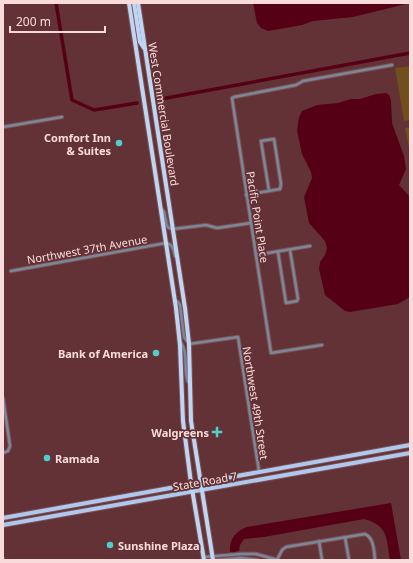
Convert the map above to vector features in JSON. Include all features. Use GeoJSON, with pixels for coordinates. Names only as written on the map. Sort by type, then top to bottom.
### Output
{"type":"FeatureCollection","features":[{"type":"Feature","properties":{"kind":"highway","name":"West Commercial Boulevard"},"geometry":{"type":"LineString","coordinates":[[129,3],[175,300],[180,341],[183,421],[191,484],[204,559]]}},
{"type":"Feature","properties":{"kind":"highway"},"geometry":{"type":"LineString","coordinates":[[134,3],[140,42],[146,52]]}},
{"type":"Feature","properties":{"kind":"highway","name":"West Commercial Boulevard"},"geometry":{"type":"LineString","coordinates":[[138,3],[178,261],[189,344],[191,421],[213,558]]}},
{"type":"Feature","properties":{"kind":"main road","name":"State Road 7"},"geometry":{"type":"LineString","coordinates":[[4,518],[74,504],[410,445]]}},
{"type":"Feature","properties":{"kind":"main road","name":"State Road 7"},"geometry":{"type":"LineString","coordinates":[[3,525],[410,453]]}},
{"type":"Feature","properties":{"kind":"main road"},"geometry":{"type":"LineString","coordinates":[[66,515],[72,511],[74,504]]}},
{"type":"Feature","properties":{"kind":"street","name":"Pacific Point Place"},"geometry":{"type":"LineString","coordinates":[[322,345],[271,353],[232,98],[234,96],[296,85],[303,81],[392,65]]}},
{"type":"Feature","properties":{"kind":"street"},"geometry":{"type":"LineString","coordinates":[[3,127],[62,117]]}},
{"type":"Feature","properties":{"kind":"street"},"geometry":{"type":"LineString","coordinates":[[246,195],[280,189],[281,184],[274,139],[261,141],[268,191]]}},
{"type":"Feature","properties":{"kind":"street","name":"West Commercial Boulevard"},"geometry":{"type":"LineString","coordinates":[[161,208],[164,212],[167,226],[173,229]]}},
{"type":"Feature","properties":{"kind":"street"},"geometry":{"type":"LineString","coordinates":[[173,229],[206,224],[217,228],[251,223]]}},
{"type":"Feature","properties":{"kind":"street","name":"West Commercial Boulevard"},"geometry":{"type":"LineString","coordinates":[[166,243],[169,243],[172,247],[178,261]]}},
{"type":"Feature","properties":{"kind":"street","name":"Northwest 37th Avenue"},"geometry":{"type":"LineString","coordinates":[[11,271],[166,243]]}},
{"type":"Feature","properties":{"kind":"street"},"geometry":{"type":"LineString","coordinates":[[256,255],[310,246]]}},
{"type":"Feature","properties":{"kind":"street"},"geometry":{"type":"LineString","coordinates":[[278,252],[286,303],[297,301],[298,299],[290,250]]}},
{"type":"Feature","properties":{"kind":"street","name":"West Commercial Boulevard"},"geometry":{"type":"LineString","coordinates":[[175,300],[179,304],[184,337],[189,344]]}},
{"type":"Feature","properties":{"kind":"street","name":"Northwest 49th Street"},"geometry":{"type":"LineString","coordinates":[[189,344],[238,337],[259,471]]}},
{"type":"Feature","properties":{"kind":"street","name":"West Commercial Boulevard"},"geometry":{"type":"LineString","coordinates":[[180,341],[185,348],[186,375],[188,382],[190,382]]}},
{"type":"Feature","properties":{"kind":"street"},"geometry":{"type":"LineString","coordinates":[[3,398],[10,450],[3,453]]}},
{"type":"Feature","properties":{"kind":"street"},"geometry":{"type":"LineString","coordinates":[[204,559],[227,554],[256,554],[278,560],[282,550],[286,547],[366,534],[372,540],[375,560]]}},
{"type":"Feature","properties":{"kind":"street"},"geometry":{"type":"LineString","coordinates":[[345,537],[349,560]]}},
{"type":"Feature","properties":{"kind":"street"},"geometry":{"type":"LineString","coordinates":[[319,541],[322,560]]}},
{"type":"Feature","properties":{"kind":"street"},"geometry":{"type":"LineString","coordinates":[[254,560],[256,554]]}},
{"type":"Feature","properties":{"kind":"street"},"geometry":{"type":"LineString","coordinates":[[217,560],[241,558],[258,560]]}},
{"type":"Feature","properties":{"kind":"shaded area"},"geometry":{"type":"Polygon","coordinates":[[[253,3],[410,3],[353,17],[313,21],[302,25],[268,31],[261,28],[257,23],[253,3]]]}},
{"type":"Feature","properties":{"kind":"shaded area"},"geometry":{"type":"Polygon","coordinates":[[[410,66],[410,120],[404,121],[395,68],[410,66]]]}},
{"type":"Feature","properties":{"kind":"shaded area"},"geometry":{"type":"Polygon","coordinates":[[[386,93],[389,95],[391,100],[392,123],[404,156],[406,169],[399,185],[410,197],[410,297],[398,304],[350,312],[345,311],[325,295],[319,269],[320,262],[325,255],[327,248],[325,241],[309,223],[304,197],[312,178],[311,172],[302,154],[297,131],[299,117],[302,111],[317,105],[338,103],[351,99],[360,99],[376,94],[386,93]]]}},
{"type":"Feature","properties":{"kind":"shaded area"},"geometry":{"type":"Polygon","coordinates":[[[410,127],[410,153],[405,128],[410,127]]]}},
{"type":"Feature","properties":{"kind":"shaded area"},"geometry":{"type":"Polygon","coordinates":[[[391,503],[401,560],[390,560],[387,539],[382,529],[378,525],[364,519],[264,537],[244,539],[240,545],[239,551],[230,552],[232,539],[234,536],[247,527],[391,503]]]}},
{"type":"Feature","properties":{"kind":"waterway"},"geometry":{"type":"LineString","coordinates":[[56,3],[72,100],[94,110],[137,103]]}},
{"type":"Feature","properties":{"kind":"waterway"},"geometry":{"type":"LineString","coordinates":[[161,99],[410,53]]}},
{"type":"Feature","properties":{"kind":"waterway"},"geometry":{"type":"LineString","coordinates":[[234,547],[234,560]]}},
{"type":"Feature","properties":{"kind":"place","name":"Comfort Inn & Suites"},"geometry":{"type":"Point","coordinates":[119,143]}},
{"type":"Feature","properties":{"kind":"place","name":"Bank of America"},"geometry":{"type":"Point","coordinates":[156,353]}},
{"type":"Feature","properties":{"kind":"place","name":"Walgreens"},"geometry":{"type":"Point","coordinates":[217,432]}},
{"type":"Feature","properties":{"kind":"place","name":"Ramada"},"geometry":{"type":"Point","coordinates":[47,458]}},
{"type":"Feature","properties":{"kind":"place","name":"Sunshine Plaza"},"geometry":{"type":"Point","coordinates":[110,545]}}]}
